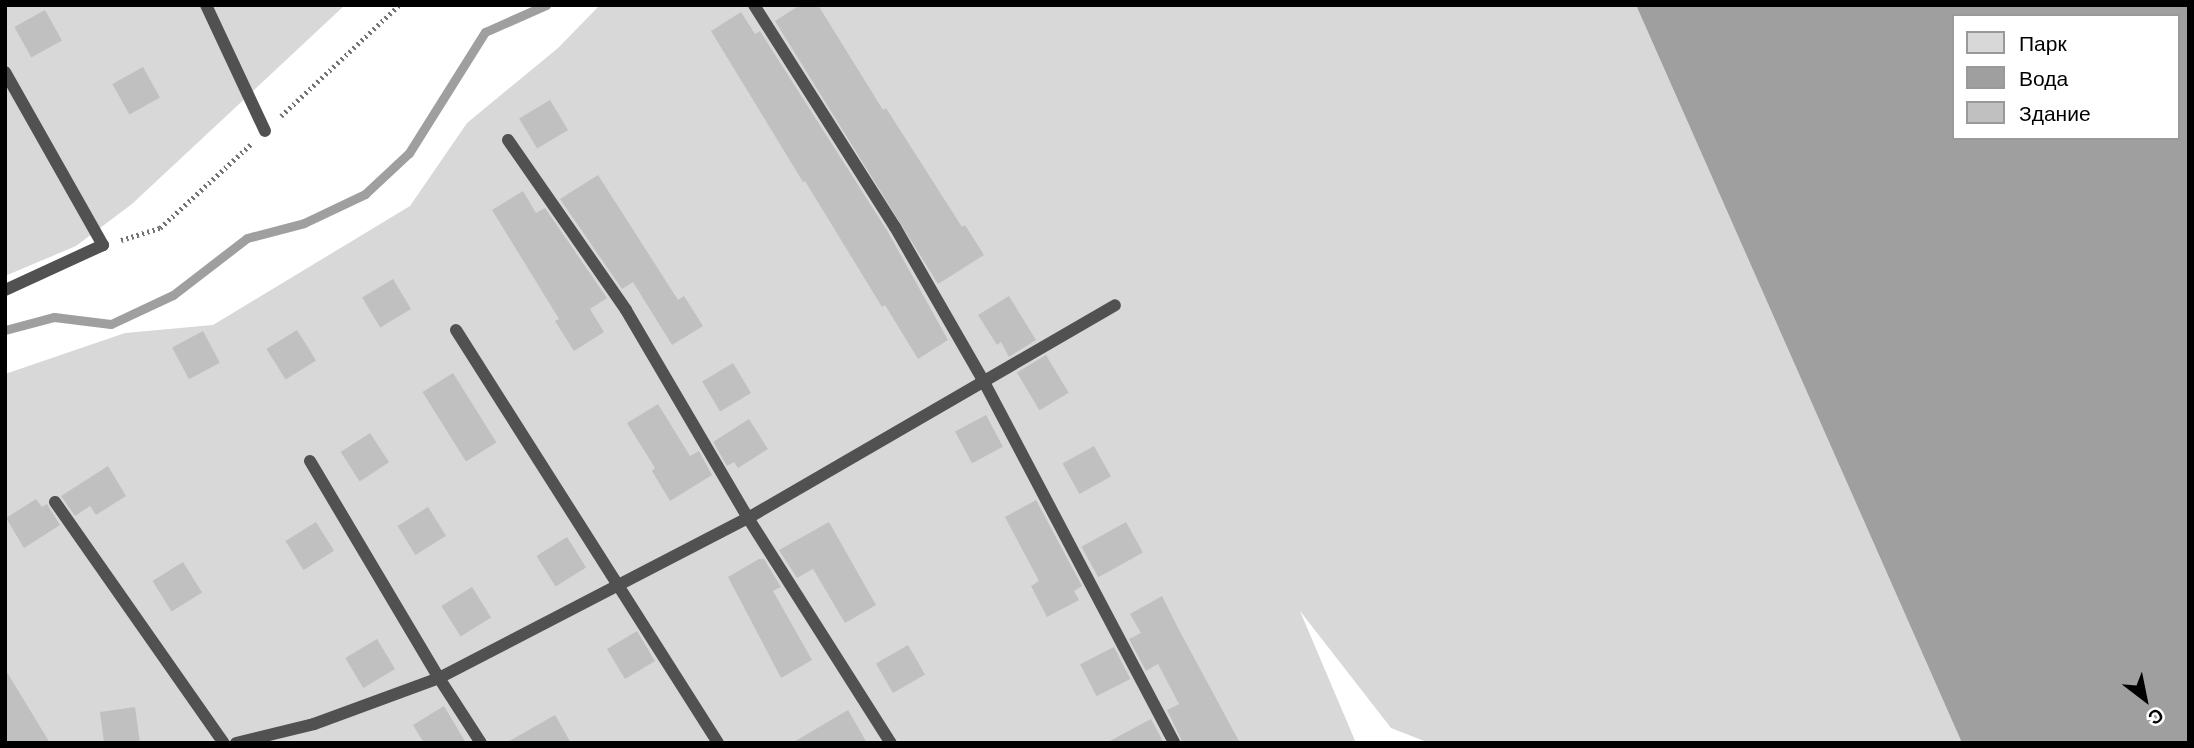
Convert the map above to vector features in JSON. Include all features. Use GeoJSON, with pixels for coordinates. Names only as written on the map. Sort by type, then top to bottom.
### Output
{"type":"FeatureCollection","features":[{"type":"Feature","properties":{"kind":"lane"},"geometry":{"type":"LineString","coordinates":[[206,5],[265,131]]}},
{"type":"Feature","properties":{"kind":"lane"},"geometry":{"type":"LineString","coordinates":[[754,5],[895,227],[984,382],[1174,743]]}},
{"type":"Feature","properties":{"kind":"lane"},"geometry":{"type":"LineString","coordinates":[[5,72],[103,246],[5,290]]}},
{"type":"Feature","properties":{"kind":"lane"},"geometry":{"type":"LineString","coordinates":[[508,140],[626,310],[748,518],[891,743]]}},
{"type":"Feature","properties":{"kind":"lane"},"geometry":{"type":"LineString","coordinates":[[236,743],[314,724],[439,678],[620,587],[748,518],[1115,305]]}},
{"type":"Feature","properties":{"kind":"lane"},"geometry":{"type":"LineString","coordinates":[[456,330],[718,743]]}},
{"type":"Feature","properties":{"kind":"lane"},"geometry":{"type":"LineString","coordinates":[[310,461],[439,678],[481,743]]}},
{"type":"Feature","properties":{"kind":"lane"},"geometry":{"type":"LineString","coordinates":[[55,502],[224,743]]}},
{"type":"Feature","properties":{"kind":"green space"},"geometry":{"type":"Polygon","coordinates":[[[5,5],[345,5],[132,204],[76,246],[5,276],[5,5]]]}},
{"type":"Feature","properties":{"kind":"green space"},"geometry":{"type":"Polygon","coordinates":[[[600,5],[1636,5],[1962,743],[1429,743],[1391,728],[1300,611],[1356,743],[5,743],[5,374],[125,333],[213,325],[410,206],[467,123],[558,48],[600,5]]]}},
{"type":"Feature","properties":{"kind":"water"},"geometry":{"type":"Polygon","coordinates":[[[1636,5],[2189,5],[2189,743],[1962,743],[1636,5]]]}},
{"type":"Feature","properties":{"kind":"building"},"geometry":{"type":"Polygon","coordinates":[[[800,5],[818,5],[883,110],[886,108],[962,227],[965,225],[984,255],[938,284],[775,21],[800,5]]]}},
{"type":"Feature","properties":{"kind":"building"},"geometry":{"type":"Polygon","coordinates":[[[45,10],[62,41],[31,58],[14,27],[45,10]]]}},
{"type":"Feature","properties":{"kind":"building"},"geometry":{"type":"Polygon","coordinates":[[[741,12],[755,34],[760,31],[888,232],[948,340],[918,359],[885,305],[882,307],[805,181],[803,182],[711,31],[741,12]]]}},
{"type":"Feature","properties":{"kind":"building"},"geometry":{"type":"Polygon","coordinates":[[[143,67],[160,98],[129,115],[112,84],[143,67]]]}},
{"type":"Feature","properties":{"kind":"building"},"geometry":{"type":"Polygon","coordinates":[[[550,100],[568,130],[537,149],[519,119],[550,100]]]}},
{"type":"Feature","properties":{"kind":"building"},"geometry":{"type":"Polygon","coordinates":[[[598,175],[678,300],[684,296],[703,326],[672,345],[633,282],[622,289],[560,199],[598,175]]]}},
{"type":"Feature","properties":{"kind":"building"},"geometry":{"type":"Polygon","coordinates":[[[523,191],[536,213],[545,208],[607,298],[590,309],[604,332],[574,351],[555,321],[559,319],[492,210],[523,191]]]}},
{"type":"Feature","properties":{"kind":"building"},"geometry":{"type":"Polygon","coordinates":[[[393,279],[411,309],[380,328],[362,298],[393,279]]]}},
{"type":"Feature","properties":{"kind":"building"},"geometry":{"type":"Polygon","coordinates":[[[1009,296],[1036,340],[1009,357],[1001,342],[997,345],[978,315],[1009,296]]]}},
{"type":"Feature","properties":{"kind":"building"},"geometry":{"type":"Polygon","coordinates":[[[297,330],[316,361],[286,380],[266,349],[297,330]]]}},
{"type":"Feature","properties":{"kind":"building"},"geometry":{"type":"Polygon","coordinates":[[[203,331],[220,363],[189,379],[172,347],[203,331]]]}},
{"type":"Feature","properties":{"kind":"building"},"geometry":{"type":"Polygon","coordinates":[[[1046,355],[1069,393],[1040,410],[1017,373],[1046,355]]]}},
{"type":"Feature","properties":{"kind":"building"},"geometry":{"type":"Polygon","coordinates":[[[733,363],[751,393],[720,412],[702,382],[733,363]]]}},
{"type":"Feature","properties":{"kind":"building"},"geometry":{"type":"Polygon","coordinates":[[[453,373],[496,443],[466,462],[422,392],[453,373]]]}},
{"type":"Feature","properties":{"kind":"building"},"geometry":{"type":"Polygon","coordinates":[[[658,404],[690,456],[699,451],[712,475],[670,501],[652,471],[655,468],[627,423],[658,404]]]}},
{"type":"Feature","properties":{"kind":"building"},"geometry":{"type":"Polygon","coordinates":[[[986,415],[1003,447],[972,463],[955,431],[986,415]]]}},
{"type":"Feature","properties":{"kind":"building"},"geometry":{"type":"Polygon","coordinates":[[[749,419],[768,449],[738,468],[734,462],[727,466],[713,442],[749,419]]]}},
{"type":"Feature","properties":{"kind":"building"},"geometry":{"type":"Polygon","coordinates":[[[370,433],[389,462],[360,481],[341,452],[370,433]]]}},
{"type":"Feature","properties":{"kind":"building"},"geometry":{"type":"Polygon","coordinates":[[[1094,446],[1111,477],[1079,494],[1063,463],[1094,446]]]}},
{"type":"Feature","properties":{"kind":"building"},"geometry":{"type":"Polygon","coordinates":[[[108,466],[126,496],[96,515],[90,506],[75,516],[61,496],[108,466]]]}},
{"type":"Feature","properties":{"kind":"building"},"geometry":{"type":"Polygon","coordinates":[[[36,499],[42,507],[47,504],[60,525],[24,548],[6,518],[36,499]]]}},
{"type":"Feature","properties":{"kind":"building"},"geometry":{"type":"Polygon","coordinates":[[[1036,500],[1082,586],[1074,591],[1079,600],[1047,617],[1031,586],[1039,581],[1005,517],[1036,500]]]}},
{"type":"Feature","properties":{"kind":"building"},"geometry":{"type":"Polygon","coordinates":[[[428,507],[446,536],[415,555],[397,526],[428,507]]]}},
{"type":"Feature","properties":{"kind":"building"},"geometry":{"type":"Polygon","coordinates":[[[316,522],[334,551],[303,570],[285,541],[316,522]]]}},
{"type":"Feature","properties":{"kind":"building"},"geometry":{"type":"Polygon","coordinates":[[[829,522],[876,605],[845,623],[813,569],[797,578],[779,550],[829,522]]]}},
{"type":"Feature","properties":{"kind":"building"},"geometry":{"type":"Polygon","coordinates":[[[1126,522],[1143,553],[1098,577],[1081,547],[1126,522]]]}},
{"type":"Feature","properties":{"kind":"building"},"geometry":{"type":"Polygon","coordinates":[[[567,537],[586,568],[556,587],[536,556],[567,537]]]}},
{"type":"Feature","properties":{"kind":"building"},"geometry":{"type":"Polygon","coordinates":[[[759,559],[764,559],[781,587],[773,591],[812,660],[781,678],[728,577],[759,559]]]}},
{"type":"Feature","properties":{"kind":"building"},"geometry":{"type":"Polygon","coordinates":[[[183,562],[202,593],[172,612],[152,581],[183,562]]]}},
{"type":"Feature","properties":{"kind":"building"},"geometry":{"type":"Polygon","coordinates":[[[472,587],[491,618],[461,637],[441,606],[472,587]]]}},
{"type":"Feature","properties":{"kind":"building"},"geometry":{"type":"Polygon","coordinates":[[[1162,596],[1240,743],[1183,743],[1167,710],[1179,704],[1158,664],[1146,671],[1129,639],[1141,633],[1130,614],[1162,596]]]}},
{"type":"Feature","properties":{"kind":"building"},"geometry":{"type":"Polygon","coordinates":[[[637,631],[655,661],[625,679],[607,649],[637,631]]]}},
{"type":"Feature","properties":{"kind":"building"},"geometry":{"type":"Polygon","coordinates":[[[377,639],[395,669],[363,688],[345,658],[377,639]]]}},
{"type":"Feature","properties":{"kind":"building"},"geometry":{"type":"Polygon","coordinates":[[[908,645],[925,674],[893,693],[876,664],[908,645]]]}},
{"type":"Feature","properties":{"kind":"building"},"geometry":{"type":"Polygon","coordinates":[[[1114,647],[1130,679],[1096,696],[1080,664],[1114,647]]]}},
{"type":"Feature","properties":{"kind":"building"},"geometry":{"type":"Polygon","coordinates":[[[5,669],[50,743],[5,743],[5,669]]]}},
{"type":"Feature","properties":{"kind":"building"},"geometry":{"type":"Polygon","coordinates":[[[444,706],[466,743],[424,743],[413,725],[444,706]]]}},
{"type":"Feature","properties":{"kind":"building"},"geometry":{"type":"Polygon","coordinates":[[[135,707],[140,743],[104,743],[100,712],[135,707]]]}},
{"type":"Feature","properties":{"kind":"building"},"geometry":{"type":"Polygon","coordinates":[[[848,710],[867,743],[792,743],[848,710]]]}},
{"type":"Feature","properties":{"kind":"building"},"geometry":{"type":"Polygon","coordinates":[[[555,715],[571,743],[506,743],[555,715]]]}},
{"type":"Feature","properties":{"kind":"building"},"geometry":{"type":"Polygon","coordinates":[[[1151,719],[1164,743],[1106,743],[1151,719]]]}},
{"type":"Feature","properties":{"kind":"waterway"},"geometry":{"type":"LineString","coordinates":[[5,330],[54,317],[111,324],[173,295],[247,238],[304,223],[365,194],[409,153],[485,32],[546,5]]}}]}
